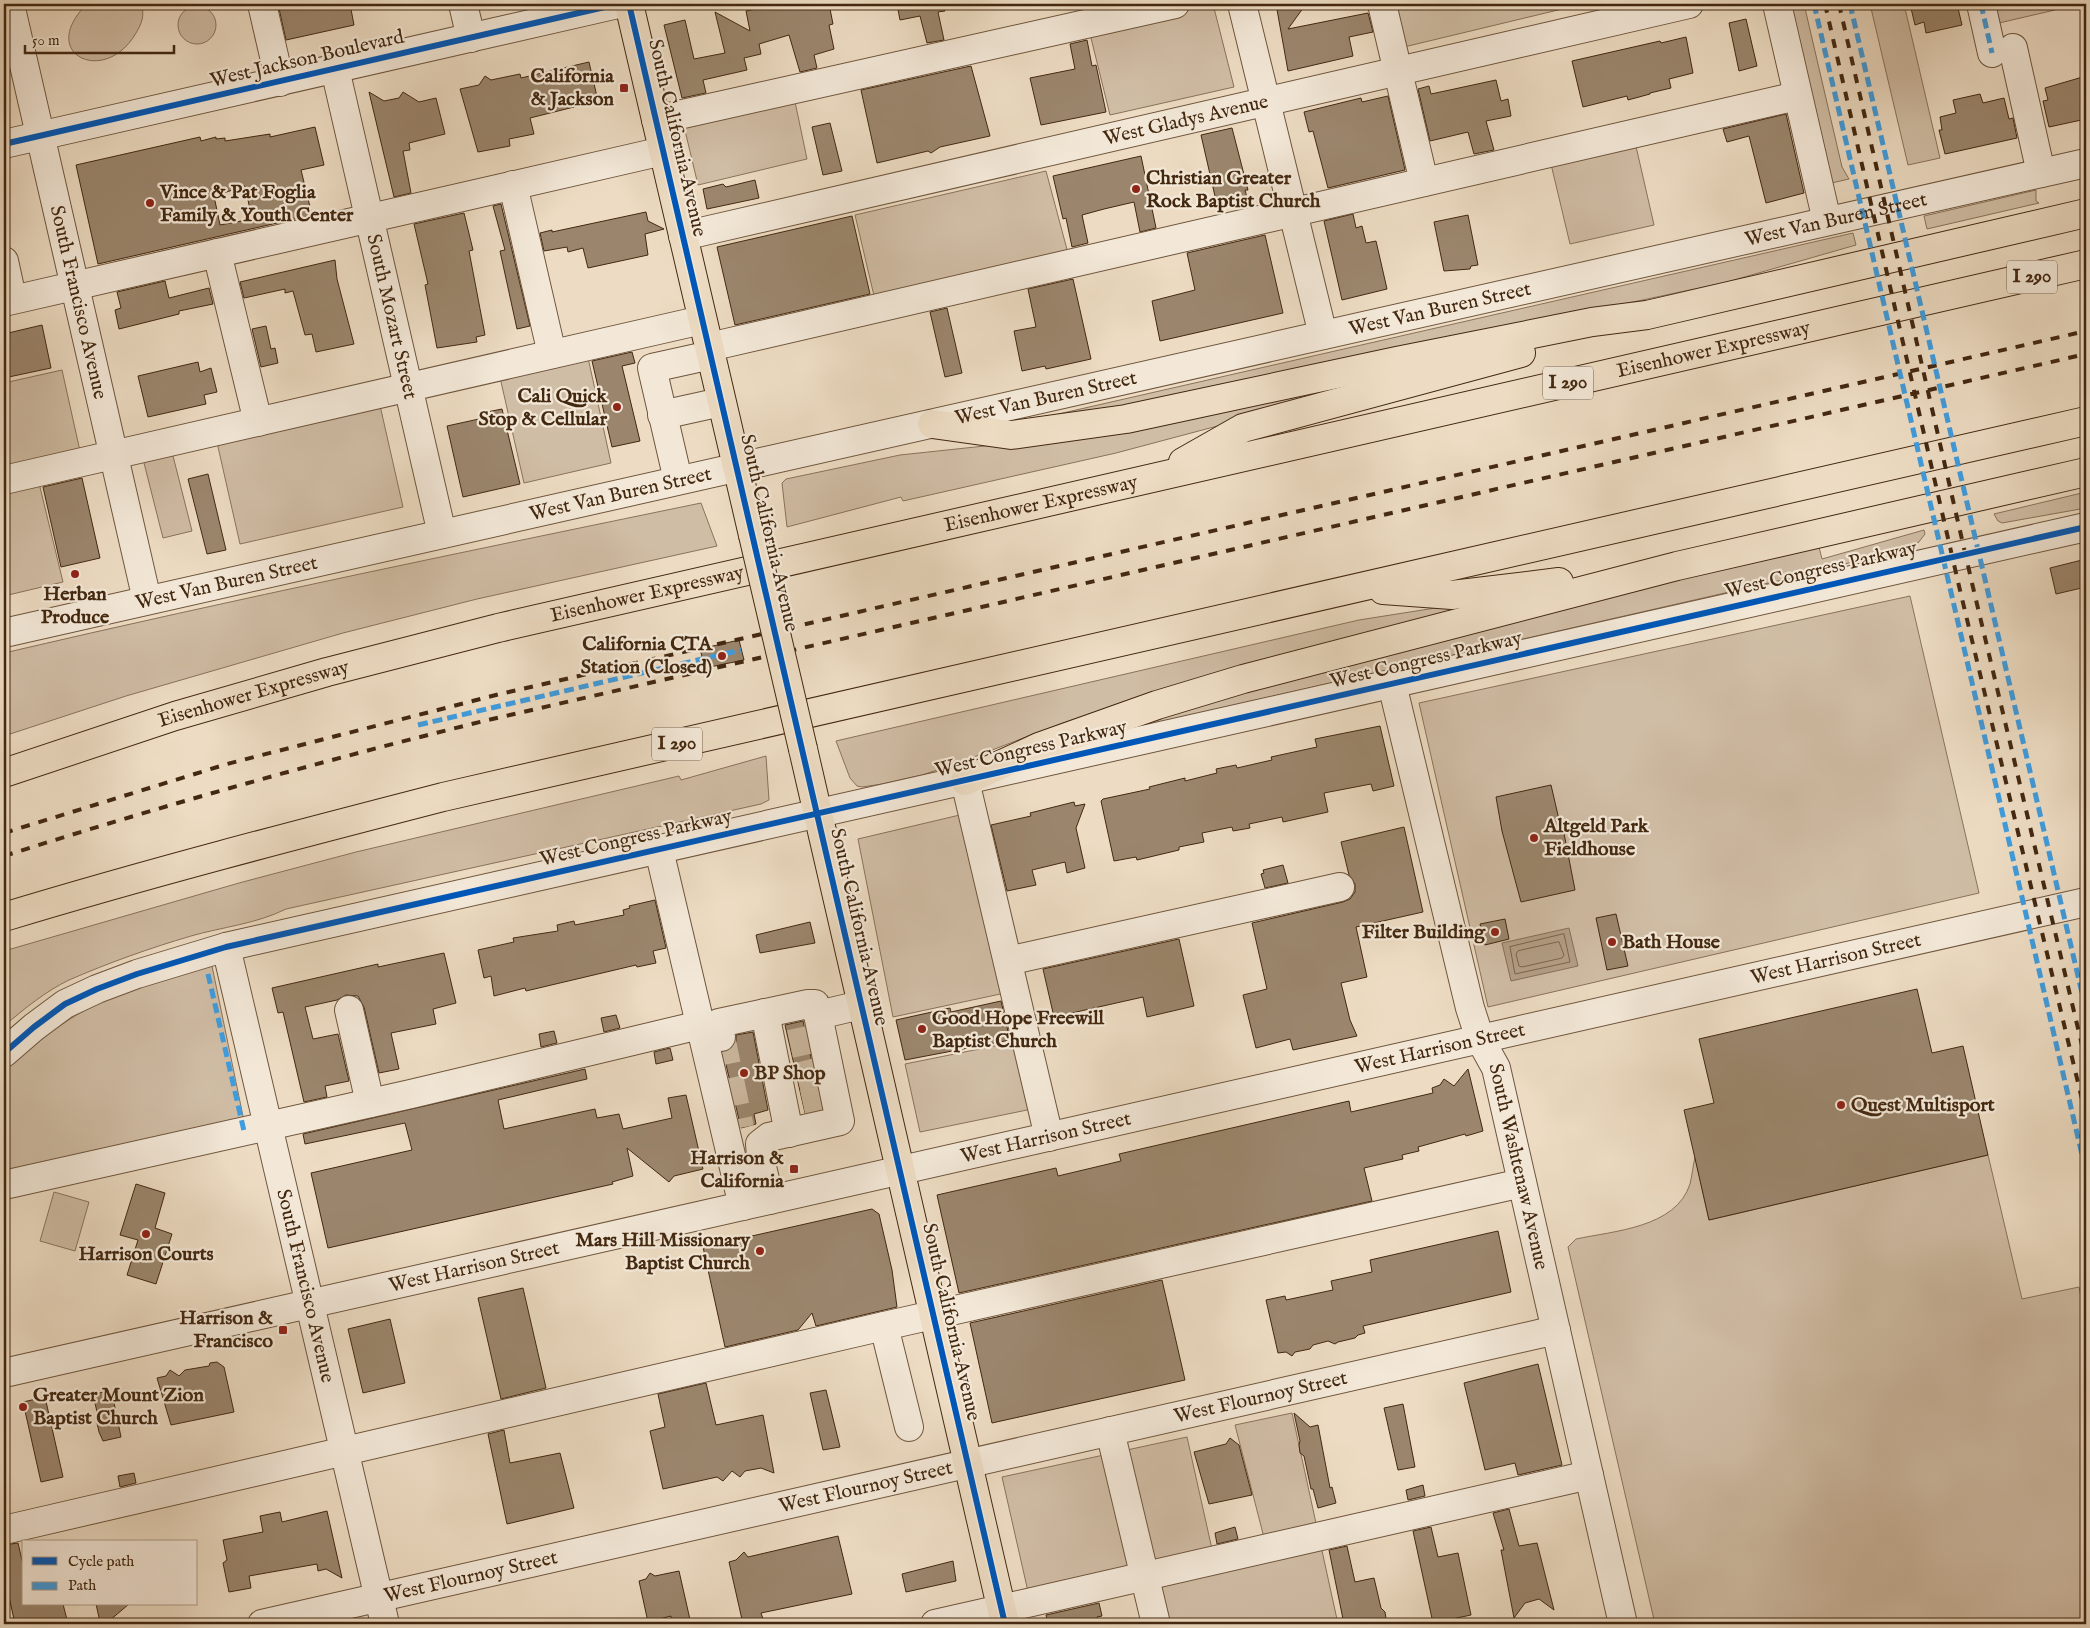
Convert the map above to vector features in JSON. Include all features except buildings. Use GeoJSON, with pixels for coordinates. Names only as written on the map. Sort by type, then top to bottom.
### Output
{"type":"FeatureCollection","features":[{"type":"Feature","properties":{"kind":"main road","name":"South California Avenue"},"geometry":{"type":"LineString","coordinates":[[629,4],[1003,1616]]}},
{"type":"Feature","properties":{"kind":"main road"},"geometry":{"type":"LineString","coordinates":[[932,424],[1011,435],[1126,419],[1397,361],[1592,322],[1647,315],[2086,213]]}},
{"type":"Feature","properties":{"kind":"main road","name":"Eisenhower Expressway"},"geometry":{"type":"LineString","coordinates":[[4,773],[175,716],[327,672],[498,628],[2086,264]]}},
{"type":"Feature","properties":{"kind":"main road"},"geometry":{"type":"LineString","coordinates":[[1159,476],[1243,428],[1595,334],[1647,315]]}},
{"type":"Feature","properties":{"kind":"main road","name":"I 290"},"geometry":{"type":"LineString","coordinates":[[4,917],[92,890],[260,844],[443,797],[2086,421]]}},
{"type":"Feature","properties":{"kind":"main road"},"geometry":{"type":"LineString","coordinates":[[965,781],[1039,748],[1157,704],[1243,679],[1677,566],[2086,472]]}},
{"type":"Feature","properties":{"kind":"main road"},"geometry":{"type":"LineString","coordinates":[[1354,588],[1452,595],[1677,566]]}},
{"type":"Feature","properties":{"kind":"street","name":"South Francisco Avenue"},"geometry":{"type":"LineString","coordinates":[[10,4],[147,600]]}},
{"type":"Feature","properties":{"kind":"street"},"geometry":{"type":"LineString","coordinates":[[262,4],[280,82]]}},
{"type":"Feature","properties":{"kind":"street"},"geometry":{"type":"LineString","coordinates":[[463,4],[471,38]]}},
{"type":"Feature","properties":{"kind":"street","name":"West Jackson Boulevard"},"geometry":{"type":"LineString","coordinates":[[4,144],[618,4]]}},
{"type":"Feature","properties":{"kind":"street"},"geometry":{"type":"LineString","coordinates":[[656,120],[1175,4]]}},
{"type":"Feature","properties":{"kind":"street"},"geometry":{"type":"LineString","coordinates":[[1242,4],[1323,335]]}},
{"type":"Feature","properties":{"kind":"street"},"geometry":{"type":"LineString","coordinates":[[1382,4],[1424,182]]}},
{"type":"Feature","properties":{"kind":"street","name":"West Gladys Avenue"},"geometry":{"type":"LineString","coordinates":[[683,236],[1689,4]]}},
{"type":"Feature","properties":{"kind":"street"},"geometry":{"type":"LineString","coordinates":[[1777,4],[1827,221]]}},
{"type":"Feature","properties":{"kind":"street"},"geometry":{"type":"LineString","coordinates":[[1981,4],[2003,51],[2041,173]]}},
{"type":"Feature","properties":{"kind":"street","name":"South Mozart Street"},"geometry":{"type":"LineString","coordinates":[[335,69],[442,534]]}},
{"type":"Feature","properties":{"kind":"street"},"geometry":{"type":"LineString","coordinates":[[678,480],[652,368],[710,351],[1293,212],[1797,96]]}},
{"type":"Feature","properties":{"kind":"street"},"geometry":{"type":"LineString","coordinates":[[5,282],[74,285],[663,151]]}},
{"type":"Feature","properties":{"kind":"street","name":"West Van Buren Street"},"geometry":{"type":"LineString","coordinates":[[4,633],[2086,163]]}},
{"type":"Feature","properties":{"kind":"street"},"geometry":{"type":"LineString","coordinates":[[512,185],[552,354]]}},
{"type":"Feature","properties":{"kind":"street"},"geometry":{"type":"LineString","coordinates":[[218,253],[258,422]]}},
{"type":"Feature","properties":{"kind":"street"},"geometry":{"type":"LineString","coordinates":[[4,480],[702,320]]}},
{"type":"Feature","properties":{"kind":"street"},"geometry":{"type":"LineString","coordinates":[[662,415],[721,402]]}},
{"type":"Feature","properties":{"kind":"street","name":"West Congress Parkway"},"geometry":{"type":"LineString","coordinates":[[4,1053],[65,1004],[97,989],[137,974],[226,947],[817,815],[2086,526]]}},
{"type":"Feature","properties":{"kind":"street","name":"South Washtenaw Avenue"},"geometry":{"type":"LineString","coordinates":[[1392,684],[1468,999],[1480,1039],[1496,1068],[1589,1475],[1618,1623]]}},
{"type":"Feature","properties":{"kind":"street"},"geometry":{"type":"LineString","coordinates":[[965,781],[1049,1137]]}},
{"type":"Feature","properties":{"kind":"street"},"geometry":{"type":"LineString","coordinates":[[659,850],[718,1027],[743,1206]]}},
{"type":"Feature","properties":{"kind":"street"},"geometry":{"type":"LineString","coordinates":[[1008,961],[1340,887]]}},
{"type":"Feature","properties":{"kind":"street","name":"West Harrison Street"},"geometry":{"type":"LineString","coordinates":[[4,1373],[2086,902]]}},
{"type":"Feature","properties":{"kind":"street","name":"South Francisco Avenue"},"geometry":{"type":"LineString","coordinates":[[226,947],[386,1624]]}},
{"type":"Feature","properties":{"kind":"street"},"geometry":{"type":"LineString","coordinates":[[4,1185],[718,1027],[808,1004],[815,1004],[803,1037],[808,1108]]}},
{"type":"Feature","properties":{"kind":"street"},"geometry":{"type":"LineString","coordinates":[[803,1037],[861,1005]]}},
{"type":"Feature","properties":{"kind":"street"},"geometry":{"type":"LineString","coordinates":[[349,1010],[370,1103]]}},
{"type":"Feature","properties":{"kind":"street"},"geometry":{"type":"LineString","coordinates":[[765,1014],[803,1037]]}},
{"type":"Feature","properties":{"kind":"street"},"geometry":{"type":"LineString","coordinates":[[803,1037],[808,1108]]}},
{"type":"Feature","properties":{"kind":"street"},"geometry":{"type":"LineString","coordinates":[[770,1200],[760,1144],[808,1108]]}},
{"type":"Feature","properties":{"kind":"street"},"geometry":{"type":"LineString","coordinates":[[740,1128],[743,1142],[762,1160]]}},
{"type":"Feature","properties":{"kind":"street"},"geometry":{"type":"LineString","coordinates":[[4,1530],[884,1326],[1522,1183]]}},
{"type":"Feature","properties":{"kind":"street"},"geometry":{"type":"LineString","coordinates":[[884,1326],[908,1428]]}},
{"type":"Feature","properties":{"kind":"street","name":"West Flournoy Street"},"geometry":{"type":"LineString","coordinates":[[262,1624],[1556,1330]]}},
{"type":"Feature","properties":{"kind":"street"},"geometry":{"type":"LineString","coordinates":[[1110,1431],[1156,1624]]}},
{"type":"Feature","properties":{"kind":"street"},"geometry":{"type":"LineString","coordinates":[[934,1624],[1003,1616],[1144,1576],[1589,1475]]}},
{"type":"Feature","properties":{"kind":"shaded area"},"geometry":{"type":"Polygon","coordinates":[[[87,4],[141,4],[142,19],[136,33],[123,49],[108,58],[93,61],[81,58],[72,49],[69,37],[73,22],[87,4]]]}},
{"type":"Feature","properties":{"kind":"shaded area"},"geometry":{"type":"Polygon","coordinates":[[[1128,4],[1213,4],[1234,87],[1110,115],[1090,34],[1128,4]]]}},
{"type":"Feature","properties":{"kind":"shaded area"},"geometry":{"type":"Polygon","coordinates":[[[1392,4],[1583,4],[1404,47],[1392,4]]]}},
{"type":"Feature","properties":{"kind":"shaded area"},"geometry":{"type":"Polygon","coordinates":[[[1782,4],[1804,4],[1842,167],[1849,179],[1823,185],[1782,4]]]}},
{"type":"Feature","properties":{"kind":"shaded area"},"geometry":{"type":"Polygon","coordinates":[[[1870,4],[1904,4],[1940,158],[1908,165],[1870,4]]]}},
{"type":"Feature","properties":{"kind":"shaded area"},"geometry":{"type":"Polygon","coordinates":[[[1995,4],[2054,4],[2055,10],[1999,23],[1995,4]]]}},
{"type":"Feature","properties":{"kind":"shaded area"},"geometry":{"type":"Polygon","coordinates":[[[197,6],[211,11],[216,25],[211,39],[197,44],[183,39],[178,25],[183,11],[197,6]]]}},
{"type":"Feature","properties":{"kind":"shaded area"},"geometry":{"type":"Polygon","coordinates":[[[794,97],[807,159],[698,185],[683,122],[794,97]]]}},
{"type":"Feature","properties":{"kind":"shaded area"},"geometry":{"type":"Polygon","coordinates":[[[1635,142],[1654,225],[1570,244],[1550,160],[1635,142]]]}},
{"type":"Feature","properties":{"kind":"shaded area"},"geometry":{"type":"Polygon","coordinates":[[[1046,171],[1069,257],[875,300],[855,215],[1046,171]]]}},
{"type":"Feature","properties":{"kind":"shaded area"},"geometry":{"type":"Polygon","coordinates":[[[2036,190],[2036,201],[2039,203],[1927,229],[1924,216],[2036,190]]]}},
{"type":"Feature","properties":{"kind":"shaded area"},"geometry":{"type":"Polygon","coordinates":[[[1853,233],[1856,245],[1727,282],[1183,398],[1019,423],[1853,233]]]}},
{"type":"Feature","properties":{"kind":"shaded area"},"geometry":{"type":"Polygon","coordinates":[[[587,353],[611,463],[524,483],[499,373],[587,353]]]}},
{"type":"Feature","properties":{"kind":"shaded area"},"geometry":{"type":"Polygon","coordinates":[[[1443,366],[1116,453],[903,501],[901,497],[787,527],[782,483],[786,479],[900,455],[1041,440],[1443,366]]]}},
{"type":"Feature","properties":{"kind":"shaded area"},"geometry":{"type":"Polygon","coordinates":[[[62,370],[80,451],[4,468],[4,383],[62,370]]]}},
{"type":"Feature","properties":{"kind":"shaded area"},"geometry":{"type":"Polygon","coordinates":[[[379,401],[403,507],[240,544],[216,438],[379,401]]]}},
{"type":"Feature","properties":{"kind":"shaded area"},"geometry":{"type":"Polygon","coordinates":[[[171,448],[192,531],[163,538],[142,455],[171,448]]]}},
{"type":"Feature","properties":{"kind":"shaded area"},"geometry":{"type":"Polygon","coordinates":[[[38,479],[63,582],[4,596],[4,487],[38,479]]]}},
{"type":"Feature","properties":{"kind":"shaded area"},"geometry":{"type":"Polygon","coordinates":[[[2086,492],[2086,508],[2002,523],[1998,521],[1994,514],[2086,492]]]}},
{"type":"Feature","properties":{"kind":"shaded area"},"geometry":{"type":"Polygon","coordinates":[[[701,503],[717,546],[477,599],[343,633],[126,696],[4,736],[4,653],[265,594],[701,503]]]}},
{"type":"Feature","properties":{"kind":"shaded area"},"geometry":{"type":"Polygon","coordinates":[[[1924,530],[1925,534],[1918,543],[1821,571],[1130,729],[1198,701],[1687,577],[1819,547],[1822,559],[1924,530]]]}},
{"type":"Feature","properties":{"kind":"shaded area"},"geometry":{"type":"Polygon","coordinates":[[[1910,596],[1979,893],[1488,1007],[1419,703],[1910,596]]]}},
{"type":"Feature","properties":{"kind":"shaded area"},"geometry":{"type":"Polygon","coordinates":[[[1505,597],[1168,687],[1063,723],[958,763],[922,775],[882,784],[857,786],[850,778],[836,741],[1359,620],[1505,597]]]}},
{"type":"Feature","properties":{"kind":"shaded area"},"geometry":{"type":"Polygon","coordinates":[[[766,756],[769,800],[761,804],[286,909],[251,922],[191,936],[129,956],[60,984],[4,1026],[4,951],[239,883],[356,852],[679,776],[681,780],[766,756]]]}},
{"type":"Feature","properties":{"kind":"shaded area"},"geometry":{"type":"Polygon","coordinates":[[[964,814],[1005,993],[893,1017],[858,839],[964,814]]]}},
{"type":"Feature","properties":{"kind":"shaded area"},"geometry":{"type":"Polygon","coordinates":[[[212,966],[244,1121],[4,1177],[4,1070],[70,1019],[104,1001],[139,987],[212,966]]]}},
{"type":"Feature","properties":{"kind":"shaded area"},"geometry":{"type":"Polygon","coordinates":[[[1019,1041],[1032,1109],[920,1132],[905,1064],[1019,1041]]]}},
{"type":"Feature","properties":{"kind":"shaded area"},"geometry":{"type":"Polygon","coordinates":[[[1988,1155],[2022,1299],[2079,1287],[2082,1302],[2086,1301],[2086,1624],[1655,1624],[1568,1247],[1576,1239],[1642,1225],[1658,1219],[1671,1210],[1683,1199],[1690,1184],[1695,1157],[1709,1220],[1988,1155]]]}},
{"type":"Feature","properties":{"kind":"shaded area"},"geometry":{"type":"Polygon","coordinates":[[[54,1192],[89,1202],[75,1251],[40,1241],[54,1192]]]}},
{"type":"Feature","properties":{"kind":"shaded area"},"geometry":{"type":"Polygon","coordinates":[[[1292,1413],[1338,1624],[1162,1624],[1151,1566],[1029,1596],[1002,1477],[1187,1437],[1216,1567],[1269,1557],[1235,1425],[1292,1413]]]}},
{"type":"Feature","properties":{"kind":"water"},"geometry":{"type":"Polygon","coordinates":[[[1569,928],[1578,966],[1511,981],[1502,943],[1569,928]]]}},
{"type":"Feature","properties":{"kind":"tunnel"},"geometry":{"type":"LineString","coordinates":[[721,1037],[740,1128]]}},
{"type":"Feature","properties":{"kind":"tunnel"},"geometry":{"type":"LineString","coordinates":[[790,1044],[813,1039]]}},
{"type":"Feature","properties":{"kind":"tunnel"},"geometry":{"type":"LineString","coordinates":[[797,1077],[820,1071]]}},
{"type":"Feature","properties":{"kind":"tunnel"},"geometry":{"type":"LineString","coordinates":[[803,1104],[826,1099]]}},
{"type":"Feature","properties":{"kind":"railway"},"geometry":{"type":"LineString","coordinates":[[1825,4],[1959,586],[2086,1116]]}},
{"type":"Feature","properties":{"kind":"railway"},"geometry":{"type":"LineString","coordinates":[[1839,4],[1972,583],[2086,1062]]}},
{"type":"Feature","properties":{"kind":"railway"},"geometry":{"type":"LineString","coordinates":[[4,833],[227,764],[500,694],[2086,331]]}},
{"type":"Feature","properties":{"kind":"railway"},"geometry":{"type":"LineString","coordinates":[[4,856],[245,784],[488,720],[2086,354]]}},
{"type":"Feature","properties":{"kind":"marked path"},"geometry":{"type":"LineString","coordinates":[[1814,4],[2086,1172]]}},
{"type":"Feature","properties":{"kind":"marked path"},"geometry":{"type":"LineString","coordinates":[[1850,4],[2086,1010]]}},
{"type":"Feature","properties":{"kind":"marked path"},"geometry":{"type":"LineString","coordinates":[[1981,4],[1992,53]]}},
{"type":"Feature","properties":{"kind":"marked path"},"geometry":{"type":"LineString","coordinates":[[418,725],[741,650]]}},
{"type":"Feature","properties":{"kind":"marked path"},"geometry":{"type":"LineString","coordinates":[[208,974],[244,1131]]}},
{"type":"Feature","properties":{"kind":"cycle path"},"geometry":{"type":"LineString","coordinates":[[4,144],[618,4]]}},
{"type":"Feature","properties":{"kind":"cycle path"},"geometry":{"type":"LineString","coordinates":[[629,4],[1005,1624]]}},
{"type":"Feature","properties":{"kind":"cycle path"},"geometry":{"type":"LineString","coordinates":[[4,1053],[65,1004],[97,989],[137,974],[226,947],[2086,527]]}},
{"type":"Feature","properties":{"kind":"place","name":"California & Jackson"},"geometry":{"type":"Point","coordinates":[624,88]}},
{"type":"Feature","properties":{"kind":"place","name":"Christian Greater Rock Baptist Church"},"geometry":{"type":"Point","coordinates":[1136,189]}},
{"type":"Feature","properties":{"kind":"place","name":"Vince & Pat Foglia Family & Youth Center"},"geometry":{"type":"Point","coordinates":[150,203]}},
{"type":"Feature","properties":{"kind":"place","name":"Cali Quick Stop & Cellular"},"geometry":{"type":"Point","coordinates":[617,407]}},
{"type":"Feature","properties":{"kind":"place","name":"Herban Produce"},"geometry":{"type":"Point","coordinates":[75,574]}},
{"type":"Feature","properties":{"kind":"place","name":"California CTA Station (Closed)"},"geometry":{"type":"Point","coordinates":[722,656]}},
{"type":"Feature","properties":{"kind":"place","name":"Altgeld Park Fieldhouse"},"geometry":{"type":"Point","coordinates":[1534,838]}},
{"type":"Feature","properties":{"kind":"place","name":"Filter Building"},"geometry":{"type":"Point","coordinates":[1495,932]}},
{"type":"Feature","properties":{"kind":"place","name":"Bath House"},"geometry":{"type":"Point","coordinates":[1612,942]}},
{"type":"Feature","properties":{"kind":"place","name":"Good Hope Freewill Baptist Church"},"geometry":{"type":"Point","coordinates":[922,1029]}},
{"type":"Feature","properties":{"kind":"place","name":"BP Shop"},"geometry":{"type":"Point","coordinates":[744,1073]}},
{"type":"Feature","properties":{"kind":"place","name":"Quest Multisport"},"geometry":{"type":"Point","coordinates":[1841,1105]}},
{"type":"Feature","properties":{"kind":"place","name":"Harrison & California"},"geometry":{"type":"Point","coordinates":[794,1169]}},
{"type":"Feature","properties":{"kind":"place","name":"Harrison Courts"},"geometry":{"type":"Point","coordinates":[146,1234]}},
{"type":"Feature","properties":{"kind":"place","name":"Mars Hill Missionary Baptist Church"},"geometry":{"type":"Point","coordinates":[760,1251]}},
{"type":"Feature","properties":{"kind":"place","name":"Harrison & Francisco"},"geometry":{"type":"Point","coordinates":[283,1330]}},
{"type":"Feature","properties":{"kind":"place","name":"Greater Mount Zion Baptist Church"},"geometry":{"type":"Point","coordinates":[23,1407]}}]}
